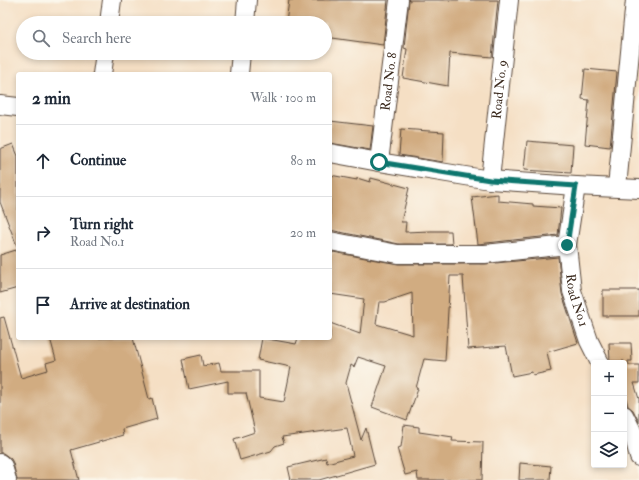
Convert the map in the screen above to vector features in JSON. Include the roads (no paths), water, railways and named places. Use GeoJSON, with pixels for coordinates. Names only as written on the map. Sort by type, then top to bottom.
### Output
{"type":"FeatureCollection","features":[{"type":"Feature","properties":{"kind":"street"},"geometry":{"type":"LineString","coordinates":[[110,16],[112,0]]}},
{"type":"Feature","properties":{"kind":"street"},"geometry":{"type":"LineString","coordinates":[[246,16],[247,0]]}},
{"type":"Feature","properties":{"kind":"street","name":"Road No. 8"},"geometry":{"type":"LineString","coordinates":[[379,162],[399,0]]}},
{"type":"Feature","properties":{"kind":"street","name":"Road No. 9"},"geometry":{"type":"LineString","coordinates":[[490,180],[509,0]]}},
{"type":"Feature","properties":{"kind":"street"},"geometry":{"type":"LineString","coordinates":[[617,187],[635,0]]}},
{"type":"Feature","properties":{"kind":"street"},"geometry":{"type":"LineString","coordinates":[[102,72],[104,60]]}},
{"type":"Feature","properties":{"kind":"street"},"geometry":{"type":"LineString","coordinates":[[239,72],[240,60]]}},
{"type":"Feature","properties":{"kind":"street"},"geometry":{"type":"LineString","coordinates":[[0,105],[16,107]]}},
{"type":"Feature","properties":{"kind":"street"},"geometry":{"type":"LineString","coordinates":[[332,153],[490,180],[639,189]]}},
{"type":"Feature","properties":{"kind":"street","name":"Road No.1"},"geometry":{"type":"LineString","coordinates":[[576,186],[567,245],[572,291],[589,341],[598,360]]}},
{"type":"Feature","properties":{"kind":"street"},"geometry":{"type":"LineString","coordinates":[[332,241],[398,254],[485,254],[567,245]]}},
{"type":"Feature","properties":{"kind":"street"},"geometry":{"type":"LineString","coordinates":[[627,421],[633,433],[639,457]]}},
{"type":"Feature","properties":{"kind":"street"},"geometry":{"type":"LineString","coordinates":[[0,463],[3,466],[7,480]]}}]}
